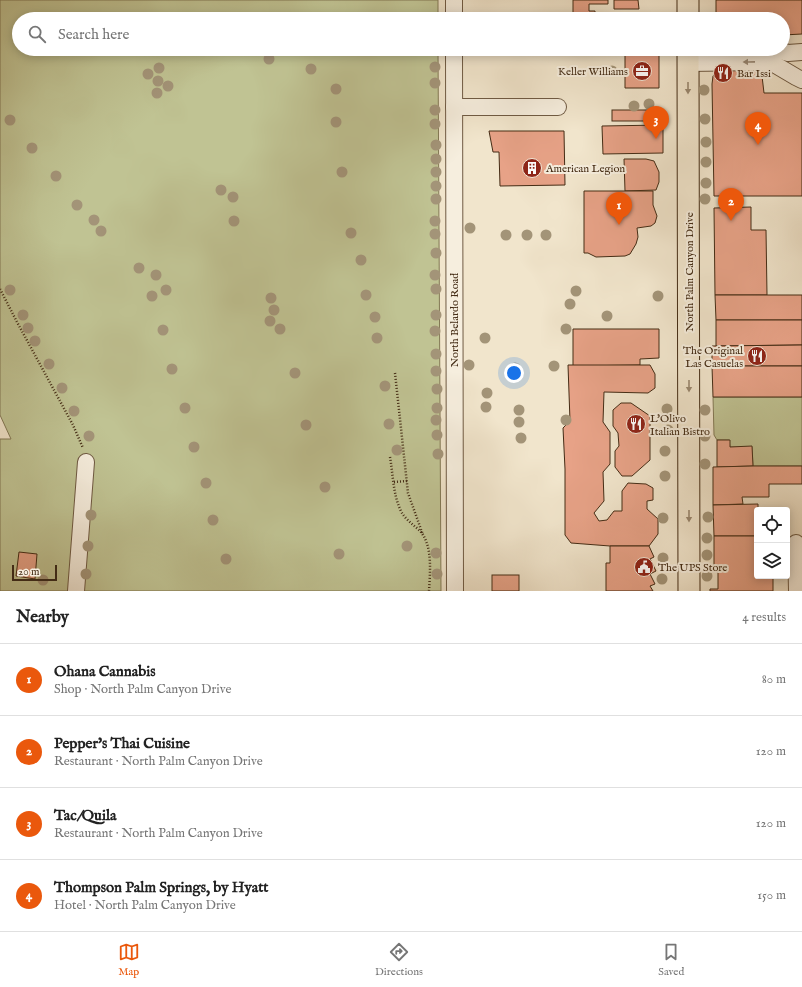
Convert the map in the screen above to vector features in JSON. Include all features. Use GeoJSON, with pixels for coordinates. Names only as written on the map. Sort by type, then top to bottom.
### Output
{"type":"FeatureCollection","features":[{"type":"Feature","properties":{"kind":"main road"},"geometry":{"type":"LineString","coordinates":[[688,0],[688,12]]}},
{"type":"Feature","properties":{"kind":"main road","name":"North Palm Canyon Drive"},"geometry":{"type":"LineString","coordinates":[[688,56],[689,591]]}},
{"type":"Feature","properties":{"kind":"street"},"geometry":{"type":"LineString","coordinates":[[454,0],[454,12]]}},
{"type":"Feature","properties":{"kind":"street"},"geometry":{"type":"LineString","coordinates":[[786,70],[785,60],[795,53]]}},
{"type":"Feature","properties":{"kind":"street","name":"North Belardo Road"},"geometry":{"type":"LineString","coordinates":[[454,56],[455,591]]}},
{"type":"Feature","properties":{"kind":"street"},"geometry":{"type":"LineString","coordinates":[[688,56],[774,64],[802,80]]}},
{"type":"Feature","properties":{"kind":"street"},"geometry":{"type":"LineString","coordinates":[[454,108],[558,107]]}},
{"type":"Feature","properties":{"kind":"street"},"geometry":{"type":"LineString","coordinates":[[76,591],[86,462]]}},
{"type":"Feature","properties":{"kind":"street"},"geometry":{"type":"LineString","coordinates":[[796,543],[797,591]]}},
{"type":"Feature","properties":{"kind":"path"},"geometry":{"type":"LineString","coordinates":[[0,289],[16,322],[73,425],[83,448],[86,462]]}},
{"type":"Feature","properties":{"kind":"path"},"geometry":{"type":"LineString","coordinates":[[395,373],[410,498],[428,545],[429,591]]}},
{"type":"Feature","properties":{"kind":"path"},"geometry":{"type":"LineString","coordinates":[[390,457],[396,500],[402,513],[423,535]]}},
{"type":"Feature","properties":{"kind":"path"},"geometry":{"type":"LineString","coordinates":[[394,482],[407,481]]}},
{"type":"Feature","properties":{"kind":"green space"},"geometry":{"type":"Polygon","coordinates":[[[0,0],[438,0],[438,12],[12,12],[12,56],[438,56],[441,591],[0,591],[0,439],[11,439],[0,415],[0,0]]]}},
{"type":"Feature","properties":{"kind":"green space"},"geometry":{"type":"Polygon","coordinates":[[[713,397],[802,397],[802,466],[753,466],[752,447],[730,447],[729,440],[717,440],[714,435],[713,397]]]}},
{"type":"Feature","properties":{"kind":"building"},"geometry":{"type":"Polygon","coordinates":[[[573,0],[608,0],[608,4],[589,4],[589,11],[595,12],[573,12],[573,0]]]}},
{"type":"Feature","properties":{"kind":"building"},"geometry":{"type":"Polygon","coordinates":[[[614,0],[638,0],[639,9],[614,9],[614,0]]]}},
{"type":"Feature","properties":{"kind":"building"},"geometry":{"type":"Polygon","coordinates":[[[716,0],[802,0],[802,34],[790,35],[790,12],[716,12],[716,0]]]}},
{"type":"Feature","properties":{"kind":"building","name":"Keller Williams"},"geometry":{"type":"Polygon","coordinates":[[[625,56],[659,56],[659,88],[625,88],[625,56]]]}},
{"type":"Feature","properties":{"kind":"building"},"geometry":{"type":"Polygon","coordinates":[[[721,67],[756,69],[762,76],[764,93],[802,93],[802,196],[714,196],[712,84],[713,76],[721,67]]]}},
{"type":"Feature","properties":{"kind":"building"},"geometry":{"type":"Polygon","coordinates":[[[612,110],[658,110],[658,121],[612,121],[612,110]]]}},
{"type":"Feature","properties":{"kind":"building"},"geometry":{"type":"Polygon","coordinates":[[[663,125],[663,153],[603,154],[602,126],[663,125]]]}},
{"type":"Feature","properties":{"kind":"building","name":"American Legion"},"geometry":{"type":"Polygon","coordinates":[[[489,131],[564,131],[565,185],[500,186],[499,152],[493,152],[489,131]]]}},
{"type":"Feature","properties":{"kind":"building"},"geometry":{"type":"Polygon","coordinates":[[[624,159],[646,159],[654,161],[659,172],[659,182],[656,190],[625,191],[624,159]]]}},
{"type":"Feature","properties":{"kind":"building"},"geometry":{"type":"Polygon","coordinates":[[[584,191],[653,191],[653,205],[657,216],[655,223],[651,226],[637,228],[638,237],[630,254],[625,256],[596,257],[588,253],[584,253],[584,191]]]}},
{"type":"Feature","properties":{"kind":"building"},"geometry":{"type":"Polygon","coordinates":[[[751,207],[751,230],[766,230],[767,295],[715,295],[714,208],[751,207]]]}},
{"type":"Feature","properties":{"kind":"building"},"geometry":{"type":"Polygon","coordinates":[[[715,295],[802,295],[802,320],[716,320],[715,295]]]}},
{"type":"Feature","properties":{"kind":"building"},"geometry":{"type":"Polygon","coordinates":[[[716,320],[802,320],[802,345],[716,346],[716,320]]]}},
{"type":"Feature","properties":{"kind":"building"},"geometry":{"type":"Polygon","coordinates":[[[573,329],[659,329],[659,358],[640,359],[640,365],[573,366],[573,329]]]}},
{"type":"Feature","properties":{"kind":"building","name":"The Original Las Casuelas"},"geometry":{"type":"Polygon","coordinates":[[[802,345],[802,366],[712,366],[712,346],[802,345]]]}},
{"type":"Feature","properties":{"kind":"building"},"geometry":{"type":"Polygon","coordinates":[[[568,365],[650,365],[655,374],[655,388],[648,393],[604,392],[603,422],[610,432],[610,464],[603,472],[604,501],[594,513],[599,521],[607,520],[614,511],[622,511],[622,491],[628,483],[646,484],[653,488],[653,500],[647,501],[647,509],[658,519],[658,534],[649,546],[610,546],[571,543],[565,535],[565,469],[563,428],[570,421],[568,365]]]}},
{"type":"Feature","properties":{"kind":"building"},"geometry":{"type":"Polygon","coordinates":[[[712,366],[802,366],[802,397],[713,397],[712,366]]]}},
{"type":"Feature","properties":{"kind":"building"},"geometry":{"type":"Polygon","coordinates":[[[621,403],[631,403],[650,416],[650,460],[632,476],[622,476],[615,467],[615,451],[619,446],[618,433],[613,426],[613,410],[621,403]]]}},
{"type":"Feature","properties":{"kind":"building"},"geometry":{"type":"Polygon","coordinates":[[[717,440],[730,440],[730,447],[752,446],[753,466],[717,467],[717,440]]]}},
{"type":"Feature","properties":{"kind":"building"},"geometry":{"type":"Polygon","coordinates":[[[802,466],[802,484],[769,484],[769,497],[742,497],[743,504],[713,505],[713,467],[802,466]]]}},
{"type":"Feature","properties":{"kind":"building"},"geometry":{"type":"Polygon","coordinates":[[[758,504],[758,507],[754,507],[754,536],[714,536],[713,505],[758,504]]]}},
{"type":"Feature","properties":{"kind":"building"},"geometry":{"type":"Polygon","coordinates":[[[714,536],[754,536],[754,579],[773,579],[773,591],[710,591],[710,589],[718,589],[718,572],[714,572],[714,536]]]}},
{"type":"Feature","properties":{"kind":"building"},"geometry":{"type":"Polygon","coordinates":[[[610,546],[649,546],[654,557],[650,559],[656,571],[650,574],[655,584],[650,586],[653,591],[606,591],[606,563],[610,563],[610,546]]]}},
{"type":"Feature","properties":{"kind":"building"},"geometry":{"type":"Polygon","coordinates":[[[19,552],[37,554],[35,579],[16,576],[19,552]]]}},
{"type":"Feature","properties":{"kind":"building"},"geometry":{"type":"Polygon","coordinates":[[[492,575],[519,575],[519,591],[492,591],[492,575]]]}},
{"type":"Feature","properties":{"kind":"place","name":"Keller Williams"},"geometry":{"type":"Point","coordinates":[642,71]}},
{"type":"Feature","properties":{"kind":"place","name":"Bar Issi"},"geometry":{"type":"Point","coordinates":[723,73]}},
{"type":"Feature","properties":{"kind":"place","name":"Tac/Quila"},"geometry":{"type":"Point","coordinates":[656,139]}},
{"type":"Feature","properties":{"kind":"place","name":"Thompson Palm Springs, by Hyatt"},"geometry":{"type":"Point","coordinates":[758,145]}},
{"type":"Feature","properties":{"kind":"place","name":"American Legion"},"geometry":{"type":"Point","coordinates":[532,168]}},
{"type":"Feature","properties":{"kind":"place","name":"Pepper's Thai Cuisine"},"geometry":{"type":"Point","coordinates":[731,221]}},
{"type":"Feature","properties":{"kind":"place","name":"Ohana Cannabis"},"geometry":{"type":"Point","coordinates":[619,225]}},
{"type":"Feature","properties":{"kind":"place","name":"The Original Las Casuelas"},"geometry":{"type":"Point","coordinates":[757,356]}},
{"type":"Feature","properties":{"kind":"place","name":"L'Olivo Italian Bistro"},"geometry":{"type":"Point","coordinates":[636,424]}},
{"type":"Feature","properties":{"kind":"place","name":"The UPS Store"},"geometry":{"type":"Point","coordinates":[644,567]}}]}
